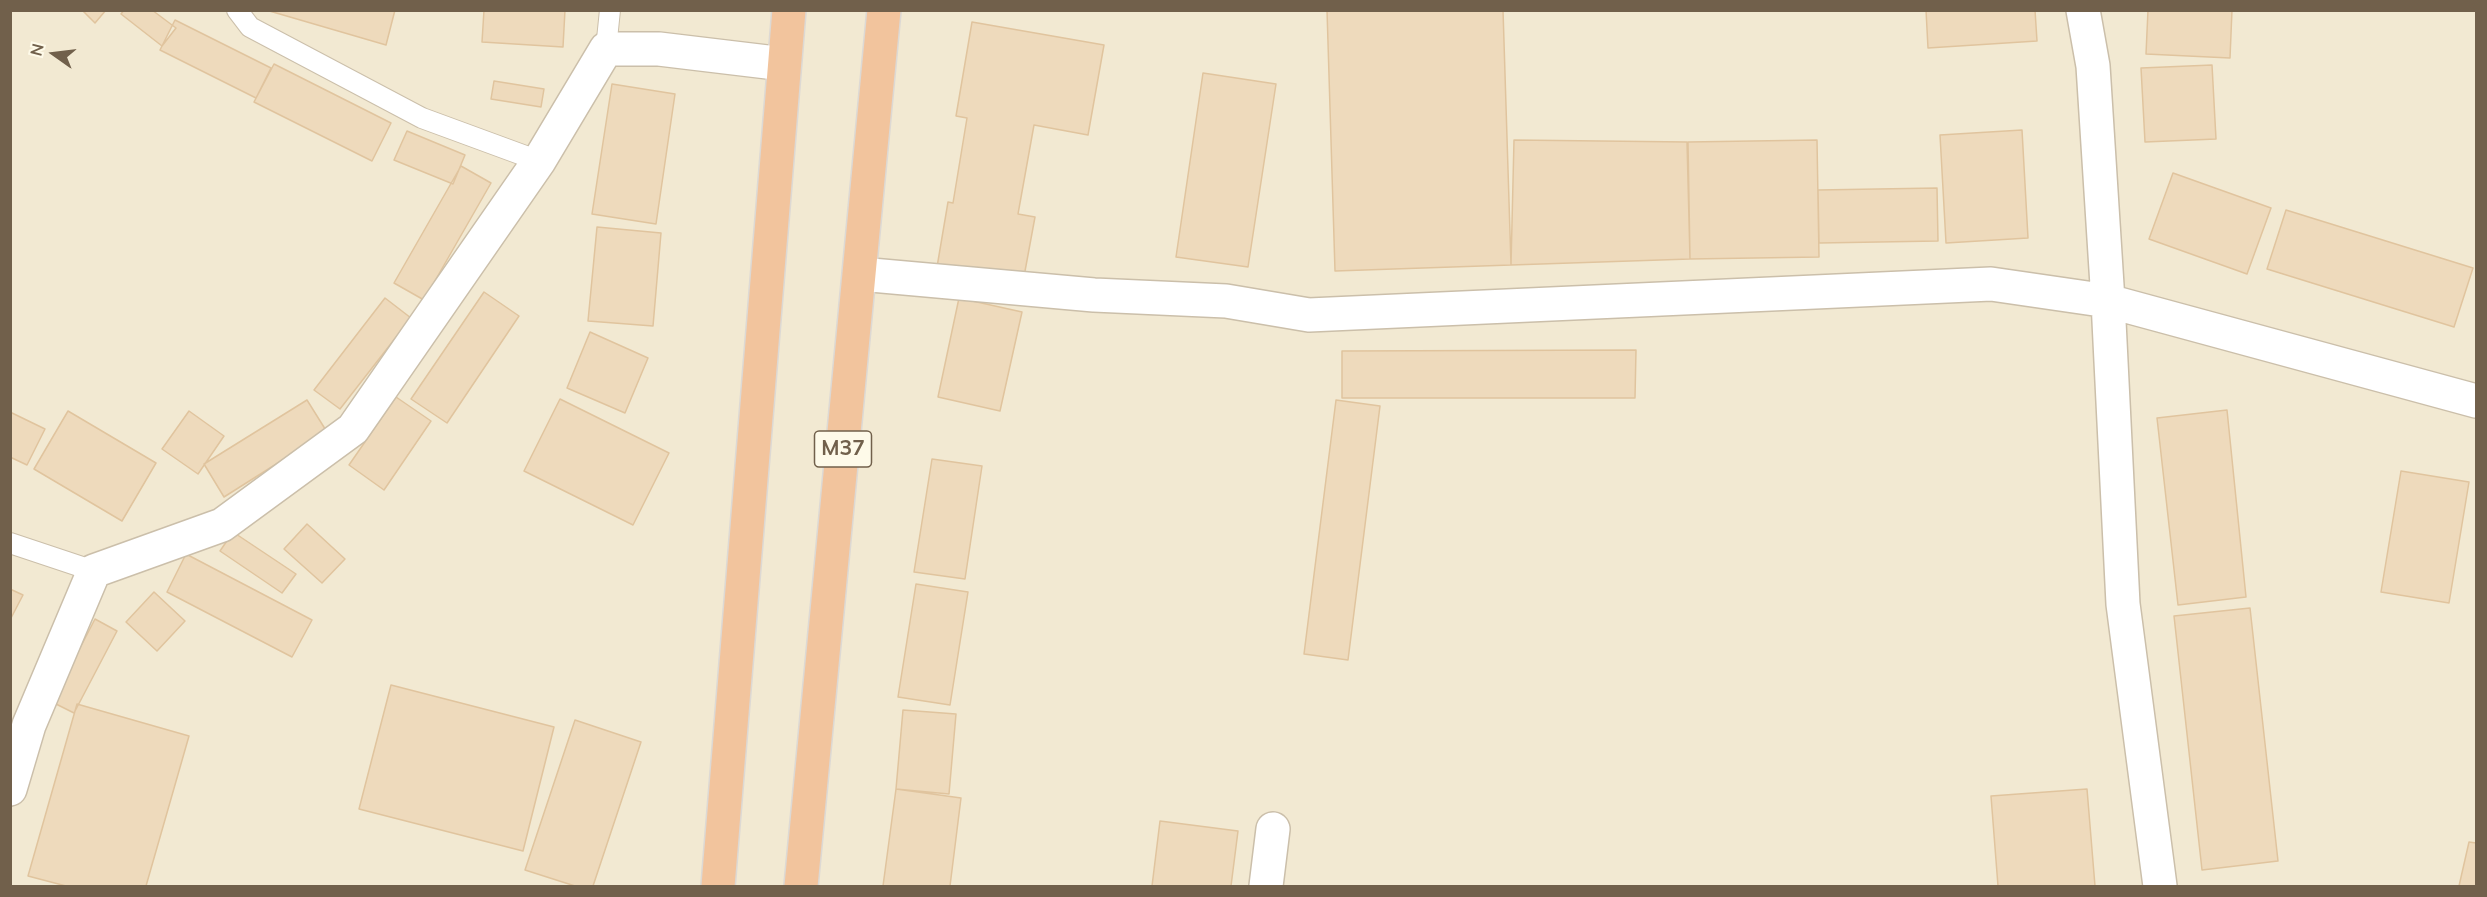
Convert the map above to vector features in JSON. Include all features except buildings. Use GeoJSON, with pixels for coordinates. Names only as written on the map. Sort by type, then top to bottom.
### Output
{"type":"FeatureCollection","features":[{"type":"Feature","properties":{"kind":"highway"},"geometry":{"type":"LineString","coordinates":[[718,886],[789,10]]}},
{"type":"Feature","properties":{"kind":"highway","name":"M37"},"geometry":{"type":"LineString","coordinates":[[801,886],[884,10]]}},
{"type":"Feature","properties":{"kind":"street"},"geometry":{"type":"LineString","coordinates":[[2083,10],[2093,66],[2108,301],[2123,604],[2160,886]]}},
{"type":"Feature","properties":{"kind":"street"},"geometry":{"type":"LineString","coordinates":[[10,789],[29,725],[94,571],[222,525],[352,429],[538,161],[606,49],[659,49],[784,64]]}},
{"type":"Feature","properties":{"kind":"street"},"geometry":{"type":"LineString","coordinates":[[860,274],[1094,296],[1226,302],[1309,315],[1992,284],[2108,301],[2476,401]]}},
{"type":"Feature","properties":{"kind":"street"},"geometry":{"type":"LineString","coordinates":[[1266,886],[1273,829]]}},
{"type":"Feature","properties":{"kind":"lane"},"geometry":{"type":"LineString","coordinates":[[237,10],[250,27],[422,118],[538,161]]}},
{"type":"Feature","properties":{"kind":"lane"},"geometry":{"type":"LineString","coordinates":[[606,49],[610,10]]}},
{"type":"Feature","properties":{"kind":"lane"},"geometry":{"type":"LineString","coordinates":[[10,543],[94,571]]}},
{"type":"Feature","properties":{"kind":"shaded area"},"geometry":{"type":"Polygon","coordinates":[[[11,11],[2476,11],[2476,886],[11,886],[11,11]]]}}]}
